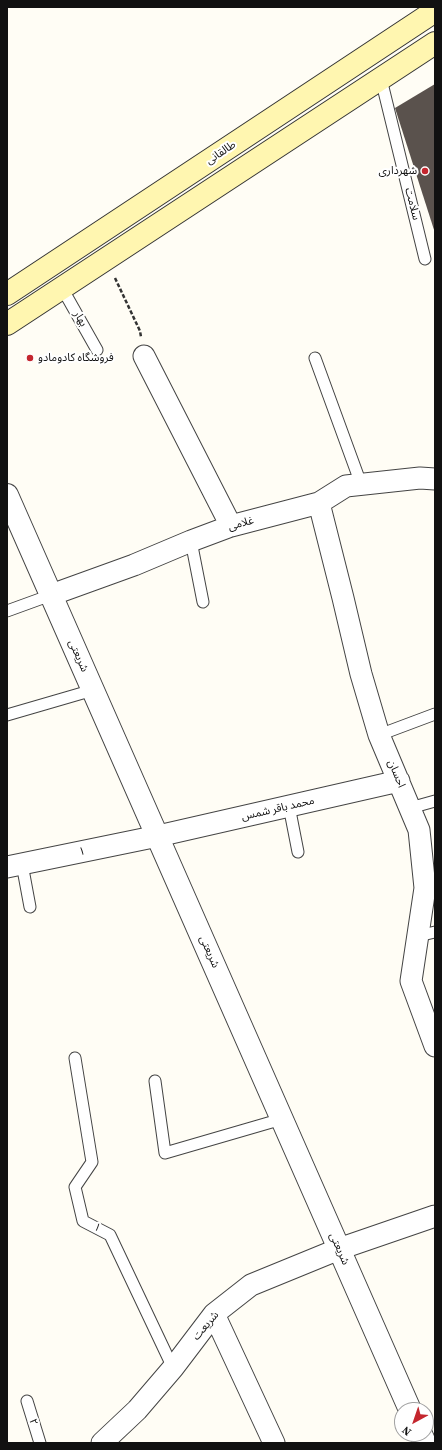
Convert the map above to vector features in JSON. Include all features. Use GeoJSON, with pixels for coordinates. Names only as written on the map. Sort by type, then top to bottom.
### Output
{"type":"FeatureCollection","features":[{"type":"Feature","properties":{"kind":"main road","name":"طالقانی"},"geometry":{"type":"LineString","coordinates":[[7,294],[435,11]]}},
{"type":"Feature","properties":{"kind":"main road"},"geometry":{"type":"LineString","coordinates":[[7,324],[435,43]]}},
{"type":"Feature","properties":{"kind":"street"},"geometry":{"type":"LineString","coordinates":[[144,356],[231,526]]}},
{"type":"Feature","properties":{"kind":"street","name":"غلامی"},"geometry":{"type":"LineString","coordinates":[[51,595],[134,565],[231,526],[319,503],[346,486],[420,478],[435,478]]}},
{"type":"Feature","properties":{"kind":"street","name":"شریعتی"},"geometry":{"type":"LineString","coordinates":[[7,495],[406,1402]]}},
{"type":"Feature","properties":{"kind":"street","name":"احسان"},"geometry":{"type":"LineString","coordinates":[[319,503],[361,674],[379,735],[419,830],[425,888],[426,934],[411,981],[435,1046]]}},
{"type":"Feature","properties":{"kind":"street","name":"محمد باقر شمس"},"geometry":{"type":"LineString","coordinates":[[158,836],[399,781]]}},
{"type":"Feature","properties":{"kind":"street","name":"۱"},"geometry":{"type":"LineString","coordinates":[[15,866],[158,836]]}},
{"type":"Feature","properties":{"kind":"street","name":"شریعت"},"geometry":{"type":"LineString","coordinates":[[102,1443],[137,1410],[173,1368],[214,1314],[251,1285],[339,1249],[435,1216]]}},
{"type":"Feature","properties":{"kind":"street"},"geometry":{"type":"LineString","coordinates":[[214,1314],[274,1443]]}},
{"type":"Feature","properties":{"kind":"lane","name":"سلامت"},"geometry":{"type":"LineString","coordinates":[[381,79],[425,259]]}},
{"type":"Feature","properties":{"kind":"lane","name":"بهار"},"geometry":{"type":"LineString","coordinates":[[62,288],[97,350]]}},
{"type":"Feature","properties":{"kind":"lane"},"geometry":{"type":"LineString","coordinates":[[314,358],[362,484]]}},
{"type":"Feature","properties":{"kind":"lane"},"geometry":{"type":"LineString","coordinates":[[191,541],[203,602]]}},
{"type":"Feature","properties":{"kind":"lane"},"geometry":{"type":"LineString","coordinates":[[7,611],[51,595]]}},
{"type":"Feature","properties":{"kind":"lane"},"geometry":{"type":"LineString","coordinates":[[7,715],[93,690]]}},
{"type":"Feature","properties":{"kind":"lane"},"geometry":{"type":"LineString","coordinates":[[379,735],[435,714]]}},
{"type":"Feature","properties":{"kind":"lane"},"geometry":{"type":"LineString","coordinates":[[410,808],[435,801]]}},
{"type":"Feature","properties":{"kind":"lane"},"geometry":{"type":"LineString","coordinates":[[289,806],[298,852]]}},
{"type":"Feature","properties":{"kind":"lane"},"geometry":{"type":"LineString","coordinates":[[15,866],[30,907]]}},
{"type":"Feature","properties":{"kind":"lane","name":"۱"},"geometry":{"type":"LineString","coordinates":[[75,1058],[92,1162],[75,1187],[83,1221],[110,1235],[173,1368]]}},
{"type":"Feature","properties":{"kind":"lane"},"geometry":{"type":"LineString","coordinates":[[155,1081],[165,1153],[282,1119]]}},
{"type":"Feature","properties":{"kind":"lane","name":"۲"},"geometry":{"type":"LineString","coordinates":[[27,1401],[40,1443]]}},
{"type":"Feature","properties":{"kind":"path"},"geometry":{"type":"LineString","coordinates":[[106,259],[140,332],[144,356]]}},
{"type":"Feature","properties":{"kind":"building","name":"شهرداری"},"geometry":{"type":"Polygon","coordinates":[[[435,84],[435,233],[395,108],[435,84]]]}},
{"type":"Feature","properties":{"kind":"place","name":"شهرداری"},"geometry":{"type":"Point","coordinates":[425,171]}},
{"type":"Feature","properties":{"kind":"place","name":"فروشگاه کادومادو"},"geometry":{"type":"Point","coordinates":[30,358]}}]}
